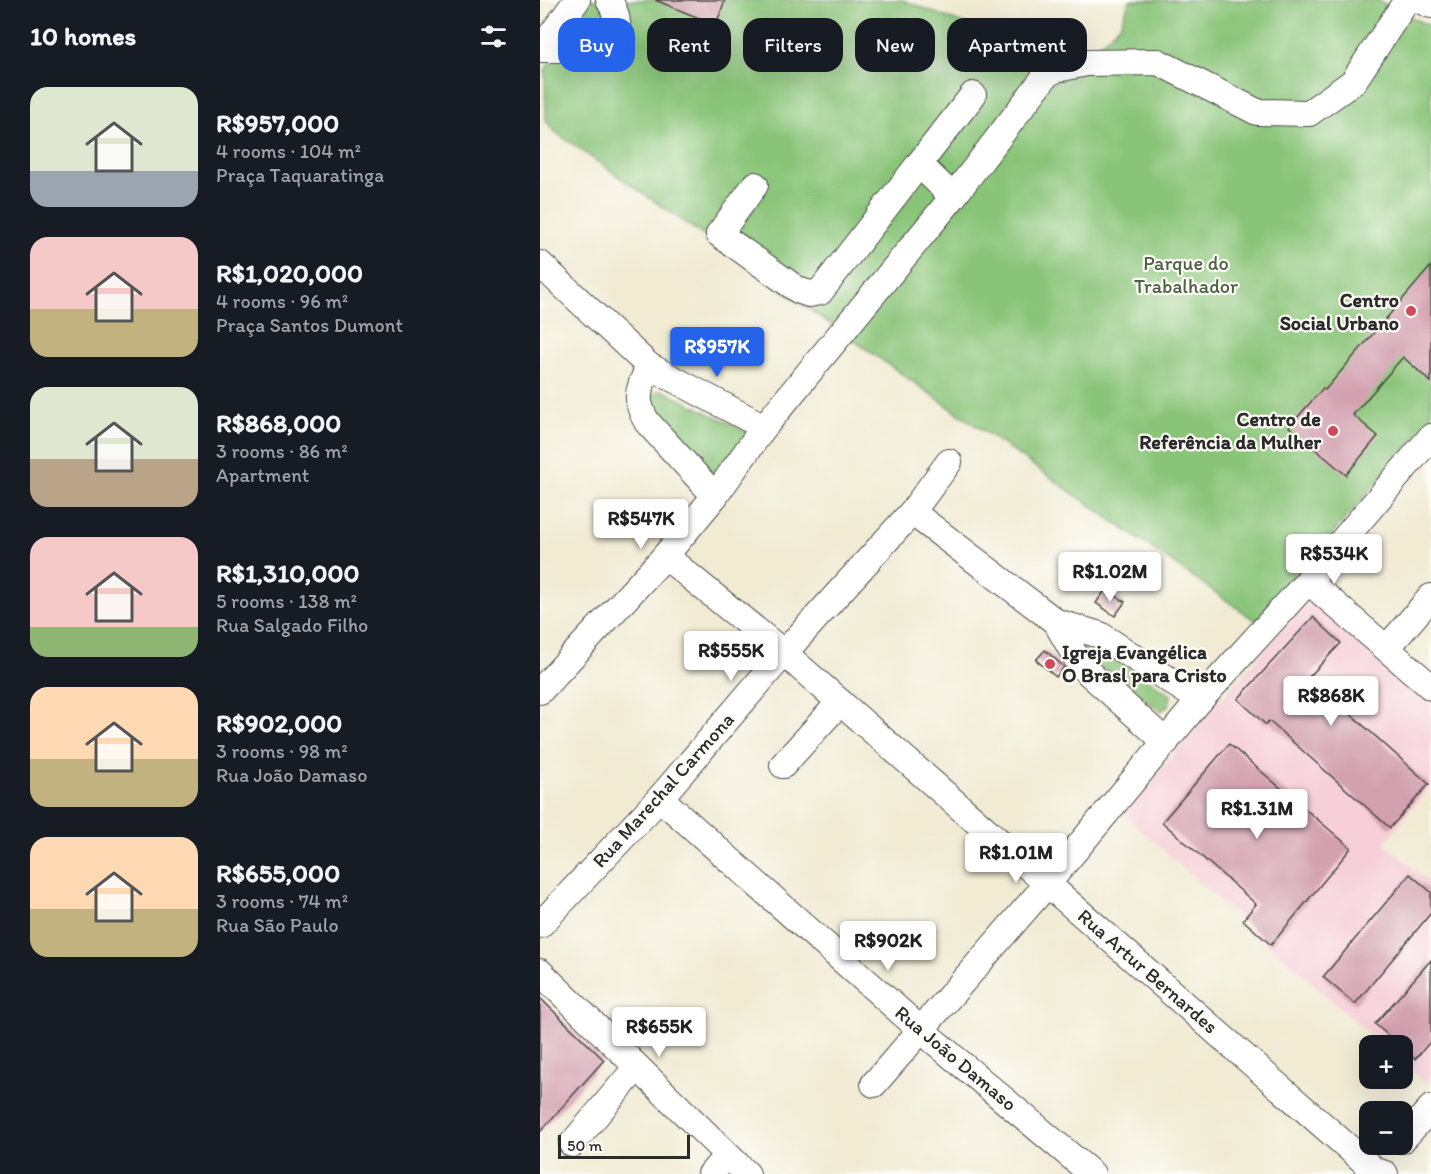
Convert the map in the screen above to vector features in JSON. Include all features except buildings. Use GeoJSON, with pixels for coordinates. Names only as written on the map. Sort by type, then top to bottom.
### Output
{"type":"FeatureCollection","features":[{"type":"Feature","properties":{"kind":"street"},"geometry":{"type":"LineString","coordinates":[[541,49],[577,0]]}},
{"type":"Feature","properties":{"kind":"street"},"geometry":{"type":"LineString","coordinates":[[541,49],[588,49],[598,47],[608,40],[614,31],[616,20],[609,0]]}},
{"type":"Feature","properties":{"kind":"street"},"geometry":{"type":"LineString","coordinates":[[540,691],[665,555],[715,496],[764,428],[953,197],[1047,74],[1057,69],[1086,63],[1158,62],[1257,112],[1309,112],[1353,81],[1407,0]]}},
{"type":"Feature","properties":{"kind":"street"},"geometry":{"type":"LineString","coordinates":[[1419,0],[1431,5]]}},
{"type":"Feature","properties":{"kind":"street"},"geometry":{"type":"LineString","coordinates":[[755,185],[719,234],[798,290],[809,294],[820,292],[973,95]]}},
{"type":"Feature","properties":{"kind":"street"},"geometry":{"type":"LineString","coordinates":[[919,164],[953,197]]}},
{"type":"Feature","properties":{"kind":"street"},"geometry":{"type":"LineString","coordinates":[[540,264],[649,366],[764,428]]}},
{"type":"Feature","properties":{"kind":"street"},"geometry":{"type":"LineString","coordinates":[[649,366],[637,395],[639,409],[647,422],[715,496]]}},
{"type":"Feature","properties":{"kind":"street"},"geometry":{"type":"LineString","coordinates":[[874,1084],[1048,884],[1200,700],[1308,581],[1431,437]]}},
{"type":"Feature","properties":{"kind":"street","name":"Rua Marechal Carmona"},"geometry":{"type":"LineString","coordinates":[[540,926],[660,798],[784,653],[912,512],[949,462]]}},
{"type":"Feature","properties":{"kind":"street"},"geometry":{"type":"LineString","coordinates":[[912,512],[1056,622],[1100,635],[1200,700]]}},
{"type":"Feature","properties":{"kind":"street","name":"Rua Artur Bernardes"},"geometry":{"type":"LineString","coordinates":[[665,555],[784,653],[1378,1173]]}},
{"type":"Feature","properties":{"kind":"street"},"geometry":{"type":"LineString","coordinates":[[1308,581],[1431,687]]}},
{"type":"Feature","properties":{"kind":"street"},"geometry":{"type":"LineString","coordinates":[[1387,648],[1431,597]]}},
{"type":"Feature","properties":{"kind":"street"},"geometry":{"type":"LineString","coordinates":[[1056,622],[1081,666],[1166,742]]}},
{"type":"Feature","properties":{"kind":"street"},"geometry":{"type":"LineString","coordinates":[[783,765],[840,702]]}},
{"type":"Feature","properties":{"kind":"street","name":"Rua João Damaso"},"geometry":{"type":"LineString","coordinates":[[660,798],[921,1029],[1092,1174]]}},
{"type":"Feature","properties":{"kind":"street"},"geometry":{"type":"LineString","coordinates":[[540,972],[747,1174]]}},
{"type":"Feature","properties":{"kind":"street"},"geometry":{"type":"LineString","coordinates":[[572,1144],[637,1067]]}},
{"type":"Feature","properties":{"kind":"street"},"geometry":{"type":"LineString","coordinates":[[1413,1128],[1431,1108]]}},
{"type":"Feature","properties":{"kind":"street"},"geometry":{"type":"LineString","coordinates":[[711,1174],[727,1155]]}},
{"type":"Feature","properties":{"kind":"street"},"geometry":{"type":"LineString","coordinates":[[1378,1173],[1391,1155]]}},
{"type":"Feature","properties":{"kind":"shaded area"},"geometry":{"type":"Polygon","coordinates":[[[1315,601],[1431,703],[1431,785],[1384,843],[1431,884],[1431,1078],[1426,1084],[1413,1072],[1413,1035],[1371,1035],[1122,813],[1304,605],[1315,601]]]}},
{"type":"Feature","properties":{"kind":"green space","name":"Parque do Trabalhador"},"geometry":{"type":"Polygon","coordinates":[[[584,0],[903,0],[948,18],[947,72],[1087,72],[1087,50],[1097,47],[1120,25],[1130,0],[1377,0],[1431,27],[1431,420],[1256,621],[555,132],[546,121],[545,71],[558,47],[558,72],[635,72],[635,18],[574,18],[584,0]]]}},
{"type":"Feature","properties":{"kind":"green space"},"geometry":{"type":"Polygon","coordinates":[[[661,390],[752,434],[719,480],[653,406],[650,396],[661,390]]]}},
{"type":"Feature","properties":{"kind":"green space"},"geometry":{"type":"Polygon","coordinates":[[[1083,636],[1171,695],[1169,705],[1161,711],[1075,647],[1083,636]]]}},
{"type":"Feature","properties":{"kind":"place","name":"Centro Social Urbano"},"geometry":{"type":"Point","coordinates":[1411,311]}},
{"type":"Feature","properties":{"kind":"place","name":"Centro de Referência da Mulher"},"geometry":{"type":"Point","coordinates":[1333,431]}},
{"type":"Feature","properties":{"kind":"place","name":"Igreja Evangélica O Brasl para Cristo"},"geometry":{"type":"Point","coordinates":[1050,664]}}]}
